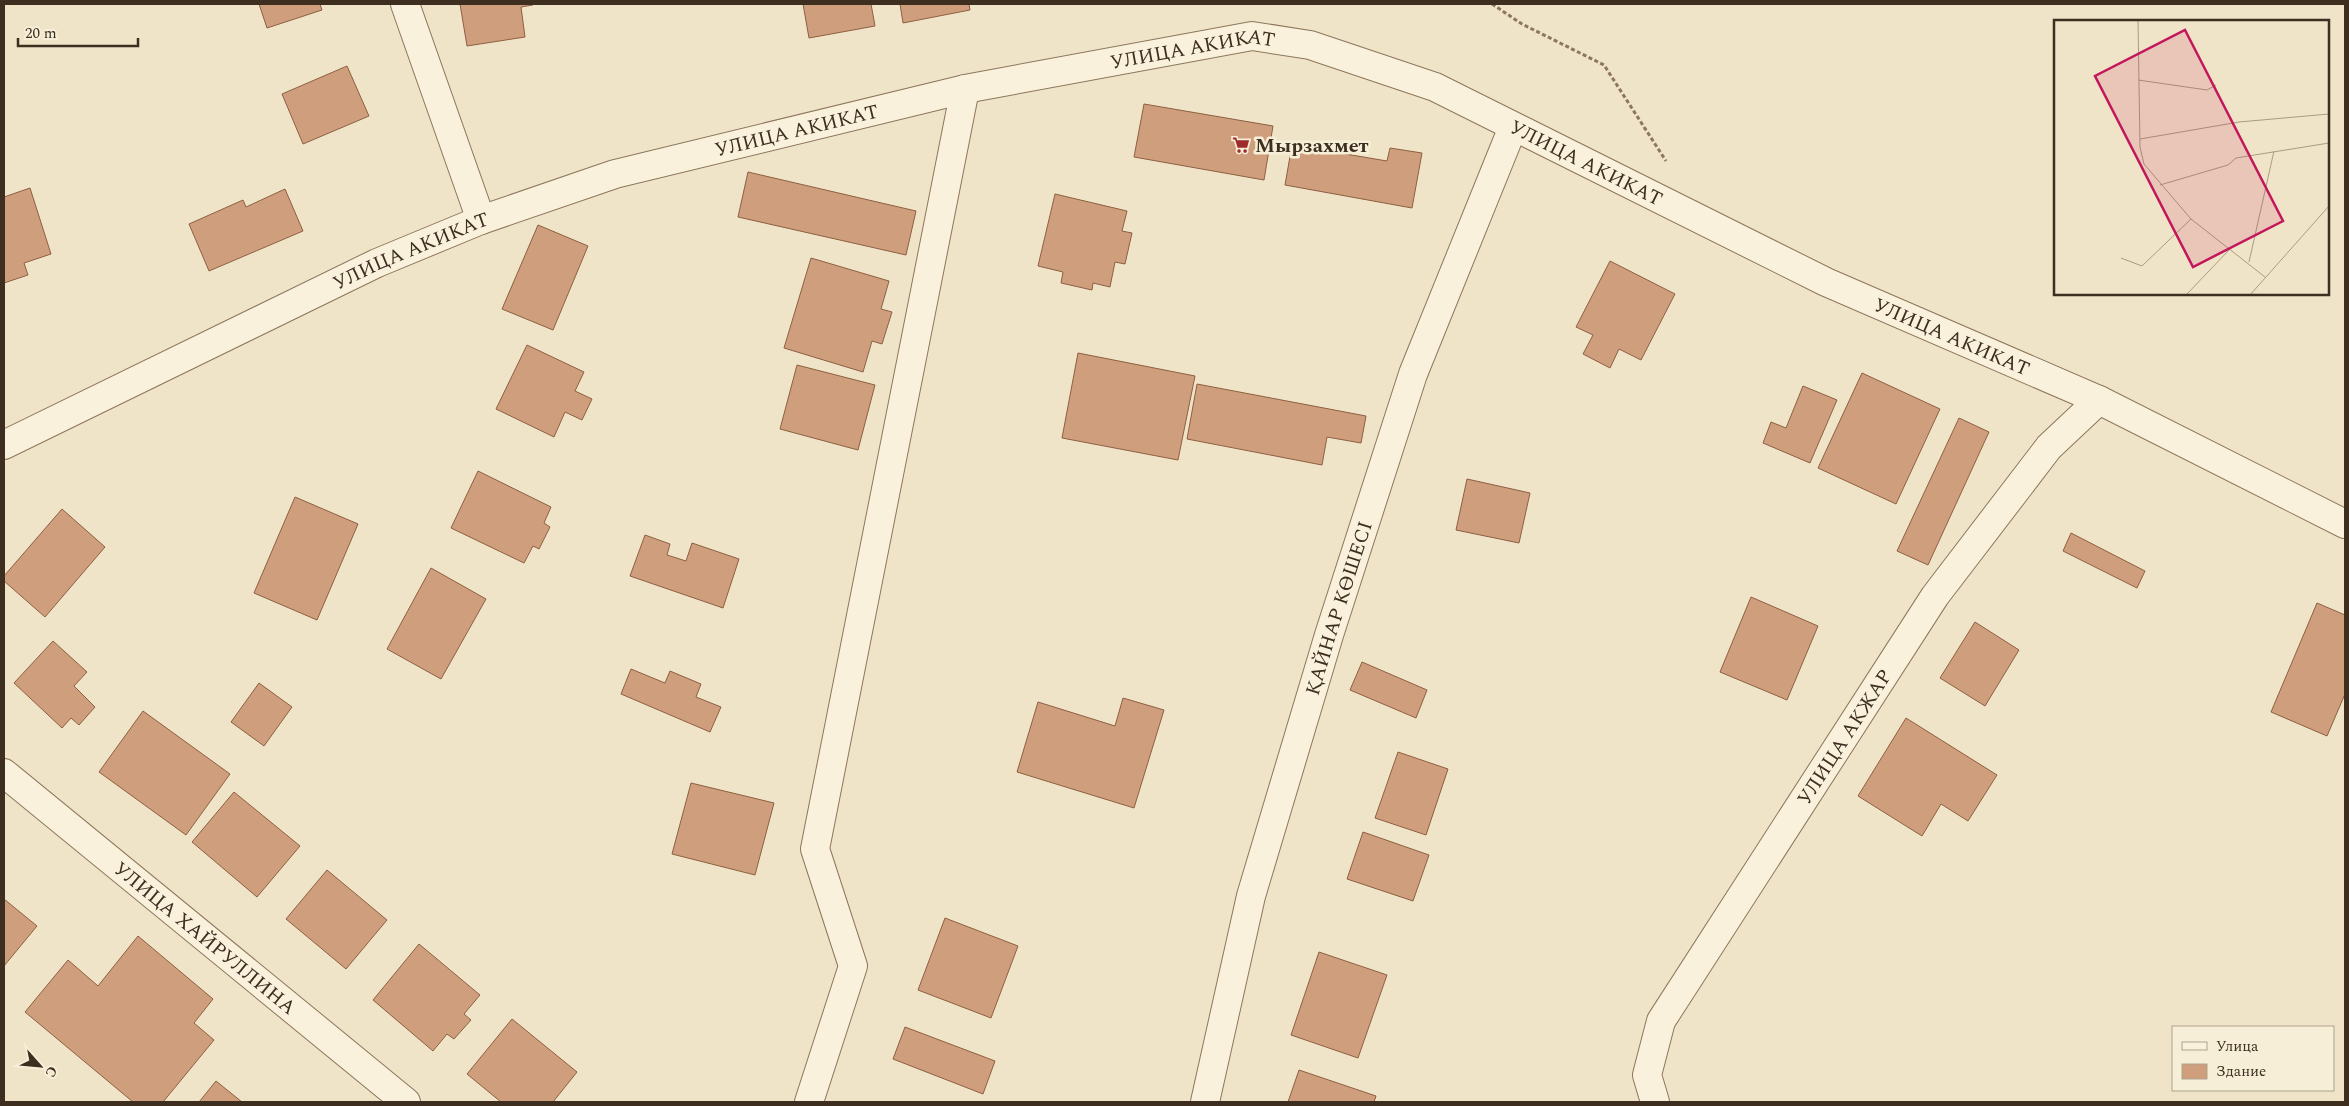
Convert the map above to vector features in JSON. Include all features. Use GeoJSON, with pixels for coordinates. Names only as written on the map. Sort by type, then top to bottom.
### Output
{"type":"FeatureCollection","features":[{"type":"Feature","properties":{"kind":"street"},"geometry":{"type":"LineString","coordinates":[[405,4],[482,220]]}},
{"type":"Feature","properties":{"kind":"street","name":"УЛИЦА АКИКАТ"},"geometry":{"type":"LineString","coordinates":[[4,445],[377,263],[482,220],[615,174],[965,90],[1252,36],[1310,44],[1435,87],[1826,282],[2099,400],[2345,524]]}},
{"type":"Feature","properties":{"kind":"street"},"geometry":{"type":"LineString","coordinates":[[809,1102],[852,966],[815,850],[965,90]]}},
{"type":"Feature","properties":{"kind":"street","name":"ҚАЙНАР КӨШЕСІ"},"geometry":{"type":"LineString","coordinates":[[1205,1102],[1251,896],[1329,635],[1414,374],[1513,127]]}},
{"type":"Feature","properties":{"kind":"street","name":"УЛИЦА АКЖАР"},"geometry":{"type":"LineString","coordinates":[[1655,1102],[1647,1075],[1661,1021],[1935,596],[2049,447],[2099,400]]}},
{"type":"Feature","properties":{"kind":"street","name":"УЛИЦА ХАЙРУЛЛИНА"},"geometry":{"type":"LineString","coordinates":[[4,773],[406,1102]]}},
{"type":"Feature","properties":{"kind":"path"},"geometry":{"type":"LineString","coordinates":[[1492,4],[1522,24],[1604,65],[1671,169]]}},
{"type":"Feature","properties":{"kind":"building"},"geometry":{"type":"Polygon","coordinates":[[[259,4],[320,4],[322,10],[267,28],[259,4]]]}},
{"type":"Feature","properties":{"kind":"building"},"geometry":{"type":"Polygon","coordinates":[[[460,4],[533,5],[521,7],[525,37],[467,46],[460,4]]]}},
{"type":"Feature","properties":{"kind":"building"},"geometry":{"type":"Polygon","coordinates":[[[803,4],[871,4],[875,26],[809,38],[803,4]]]}},
{"type":"Feature","properties":{"kind":"building"},"geometry":{"type":"Polygon","coordinates":[[[900,4],[969,4],[970,10],[903,23],[900,4]]]}},
{"type":"Feature","properties":{"kind":"building"},"geometry":{"type":"Polygon","coordinates":[[[347,66],[369,116],[303,144],[282,94],[347,66]]]}},
{"type":"Feature","properties":{"kind":"building"},"geometry":{"type":"Polygon","coordinates":[[[1144,104],[1273,126],[1264,180],[1134,157],[1144,104]]]}},
{"type":"Feature","properties":{"kind":"building"},"geometry":{"type":"Polygon","coordinates":[[[1292,145],[1387,161],[1390,148],[1422,153],[1412,208],[1285,185],[1292,145]]]}},
{"type":"Feature","properties":{"kind":"building"},"geometry":{"type":"Polygon","coordinates":[[[748,172],[916,211],[906,255],[738,217],[748,172]]]}},
{"type":"Feature","properties":{"kind":"building"},"geometry":{"type":"Polygon","coordinates":[[[30,188],[51,254],[24,263],[28,275],[4,283],[4,197],[30,188]]]}},
{"type":"Feature","properties":{"kind":"building"},"geometry":{"type":"Polygon","coordinates":[[[285,189],[303,231],[209,271],[189,224],[243,200],[246,207],[285,189]]]}},
{"type":"Feature","properties":{"kind":"building"},"geometry":{"type":"Polygon","coordinates":[[[1055,194],[1127,211],[1122,231],[1132,233],[1125,264],[1115,262],[1110,287],[1093,283],[1092,290],[1061,283],[1063,272],[1038,266],[1055,194]]]}},
{"type":"Feature","properties":{"kind":"building"},"geometry":{"type":"Polygon","coordinates":[[[538,225],[588,246],[553,330],[502,309],[538,225]]]}},
{"type":"Feature","properties":{"kind":"building"},"geometry":{"type":"Polygon","coordinates":[[[811,258],[889,281],[881,309],[892,312],[882,344],[872,341],[863,372],[784,348],[811,258]]]}},
{"type":"Feature","properties":{"kind":"building"},"geometry":{"type":"Polygon","coordinates":[[[1610,261],[1675,294],[1641,360],[1619,349],[1610,368],[1583,354],[1593,335],[1576,327],[1610,261]]]}},
{"type":"Feature","properties":{"kind":"building"},"geometry":{"type":"Polygon","coordinates":[[[527,345],[584,372],[575,391],[592,399],[582,420],[565,412],[554,437],[496,409],[527,345]]]}},
{"type":"Feature","properties":{"kind":"building"},"geometry":{"type":"Polygon","coordinates":[[[1078,353],[1195,376],[1178,460],[1062,438],[1078,353]]]}},
{"type":"Feature","properties":{"kind":"building"},"geometry":{"type":"Polygon","coordinates":[[[797,365],[875,385],[858,450],[780,429],[797,365]]]}},
{"type":"Feature","properties":{"kind":"building"},"geometry":{"type":"Polygon","coordinates":[[[1862,373],[1940,409],[1896,504],[1818,468],[1862,373]]]}},
{"type":"Feature","properties":{"kind":"building"},"geometry":{"type":"Polygon","coordinates":[[[1197,384],[1366,416],[1361,443],[1327,437],[1322,465],[1187,439],[1197,384]]]}},
{"type":"Feature","properties":{"kind":"building"},"geometry":{"type":"Polygon","coordinates":[[[1803,386],[1837,400],[1810,463],[1763,443],[1771,422],[1786,428],[1803,386]]]}},
{"type":"Feature","properties":{"kind":"building"},"geometry":{"type":"Polygon","coordinates":[[[1959,418],[1989,432],[1928,565],[1897,551],[1959,418]]]}},
{"type":"Feature","properties":{"kind":"building"},"geometry":{"type":"Polygon","coordinates":[[[478,471],[551,507],[544,523],[550,527],[539,549],[533,546],[524,563],[451,528],[478,471]]]}},
{"type":"Feature","properties":{"kind":"building"},"geometry":{"type":"Polygon","coordinates":[[[1467,479],[1530,493],[1519,543],[1456,530],[1467,479]]]}},
{"type":"Feature","properties":{"kind":"building"},"geometry":{"type":"Polygon","coordinates":[[[295,497],[358,524],[317,620],[254,593],[295,497]]]}},
{"type":"Feature","properties":{"kind":"building"},"geometry":{"type":"Polygon","coordinates":[[[62,509],[105,547],[45,617],[4,581],[4,576],[62,509]]]}},
{"type":"Feature","properties":{"kind":"building"},"geometry":{"type":"Polygon","coordinates":[[[2071,533],[2145,571],[2137,588],[2063,551],[2071,533]]]}},
{"type":"Feature","properties":{"kind":"building"},"geometry":{"type":"Polygon","coordinates":[[[645,535],[670,544],[667,555],[686,561],[692,543],[739,559],[723,608],[630,576],[645,535]]]}},
{"type":"Feature","properties":{"kind":"building"},"geometry":{"type":"Polygon","coordinates":[[[431,568],[486,599],[441,679],[387,649],[431,568]]]}},
{"type":"Feature","properties":{"kind":"building"},"geometry":{"type":"Polygon","coordinates":[[[1751,597],[1818,626],[1787,700],[1720,672],[1751,597]]]}},
{"type":"Feature","properties":{"kind":"building"},"geometry":{"type":"Polygon","coordinates":[[[2317,603],[2345,615],[2345,694],[2327,736],[2271,712],[2317,603]]]}},
{"type":"Feature","properties":{"kind":"building"},"geometry":{"type":"Polygon","coordinates":[[[1975,622],[2019,650],[1985,706],[1940,678],[1975,622]]]}},
{"type":"Feature","properties":{"kind":"building"},"geometry":{"type":"Polygon","coordinates":[[[53,641],[87,672],[74,686],[95,707],[79,725],[71,718],[62,728],[14,683],[53,641]]]}},
{"type":"Feature","properties":{"kind":"building"},"geometry":{"type":"Polygon","coordinates":[[[1362,662],[1427,690],[1416,718],[1350,690],[1362,662]]]}},
{"type":"Feature","properties":{"kind":"building"},"geometry":{"type":"Polygon","coordinates":[[[631,669],[665,683],[670,671],[701,684],[696,697],[721,707],[710,732],[621,694],[631,669]]]}},
{"type":"Feature","properties":{"kind":"building"},"geometry":{"type":"Polygon","coordinates":[[[259,683],[292,707],[264,746],[231,722],[259,683]]]}},
{"type":"Feature","properties":{"kind":"building"},"geometry":{"type":"Polygon","coordinates":[[[1123,698],[1164,710],[1134,808],[1017,772],[1038,702],[1115,726],[1123,698]]]}},
{"type":"Feature","properties":{"kind":"building"},"geometry":{"type":"Polygon","coordinates":[[[143,711],[230,774],[186,835],[99,772],[143,711]]]}},
{"type":"Feature","properties":{"kind":"building"},"geometry":{"type":"Polygon","coordinates":[[[1906,718],[1997,775],[1968,821],[1941,804],[1922,836],[1858,796],[1906,718]]]}},
{"type":"Feature","properties":{"kind":"building"},"geometry":{"type":"Polygon","coordinates":[[[1398,752],[1448,769],[1426,835],[1375,818],[1398,752]]]}},
{"type":"Feature","properties":{"kind":"building"},"geometry":{"type":"Polygon","coordinates":[[[691,783],[774,803],[755,875],[672,854],[691,783]]]}},
{"type":"Feature","properties":{"kind":"building"},"geometry":{"type":"Polygon","coordinates":[[[234,792],[300,846],[257,897],[192,842],[234,792]]]}},
{"type":"Feature","properties":{"kind":"building"},"geometry":{"type":"Polygon","coordinates":[[[1363,832],[1429,855],[1413,901],[1347,879],[1363,832]]]}},
{"type":"Feature","properties":{"kind":"building"},"geometry":{"type":"Polygon","coordinates":[[[327,870],[387,920],[346,969],[286,919],[327,870]]]}},
{"type":"Feature","properties":{"kind":"building"},"geometry":{"type":"Polygon","coordinates":[[[4,899],[37,926],[4,966],[4,899]]]}},
{"type":"Feature","properties":{"kind":"building"},"geometry":{"type":"Polygon","coordinates":[[[945,918],[1018,946],[991,1018],[918,990],[945,918]]]}},
{"type":"Feature","properties":{"kind":"building"},"geometry":{"type":"Polygon","coordinates":[[[138,936],[213,999],[194,1023],[214,1040],[163,1102],[133,1102],[25,1012],[68,960],[98,986],[138,936]]]}},
{"type":"Feature","properties":{"kind":"building"},"geometry":{"type":"Polygon","coordinates":[[[419,944],[480,995],[464,1014],[471,1020],[454,1039],[447,1034],[433,1051],[373,1000],[419,944]]]}},
{"type":"Feature","properties":{"kind":"building"},"geometry":{"type":"Polygon","coordinates":[[[1319,952],[1387,975],[1358,1058],[1291,1035],[1319,952]]]}},
{"type":"Feature","properties":{"kind":"building"},"geometry":{"type":"Polygon","coordinates":[[[512,1019],[577,1072],[553,1102],[501,1102],[467,1074],[512,1019]]]}},
{"type":"Feature","properties":{"kind":"building"},"geometry":{"type":"Polygon","coordinates":[[[905,1027],[995,1061],[983,1094],[893,1059],[905,1027]]]}},
{"type":"Feature","properties":{"kind":"building"},"geometry":{"type":"Polygon","coordinates":[[[1299,1070],[1376,1096],[1374,1102],[1288,1102],[1299,1070]]]}},
{"type":"Feature","properties":{"kind":"building"},"geometry":{"type":"Polygon","coordinates":[[[216,1081],[242,1102],[199,1102],[216,1081]]]}},
{"type":"Feature","properties":{"kind":"place","name":"Мырзахмет"},"geometry":{"type":"Point","coordinates":[1241,145]}}]}
